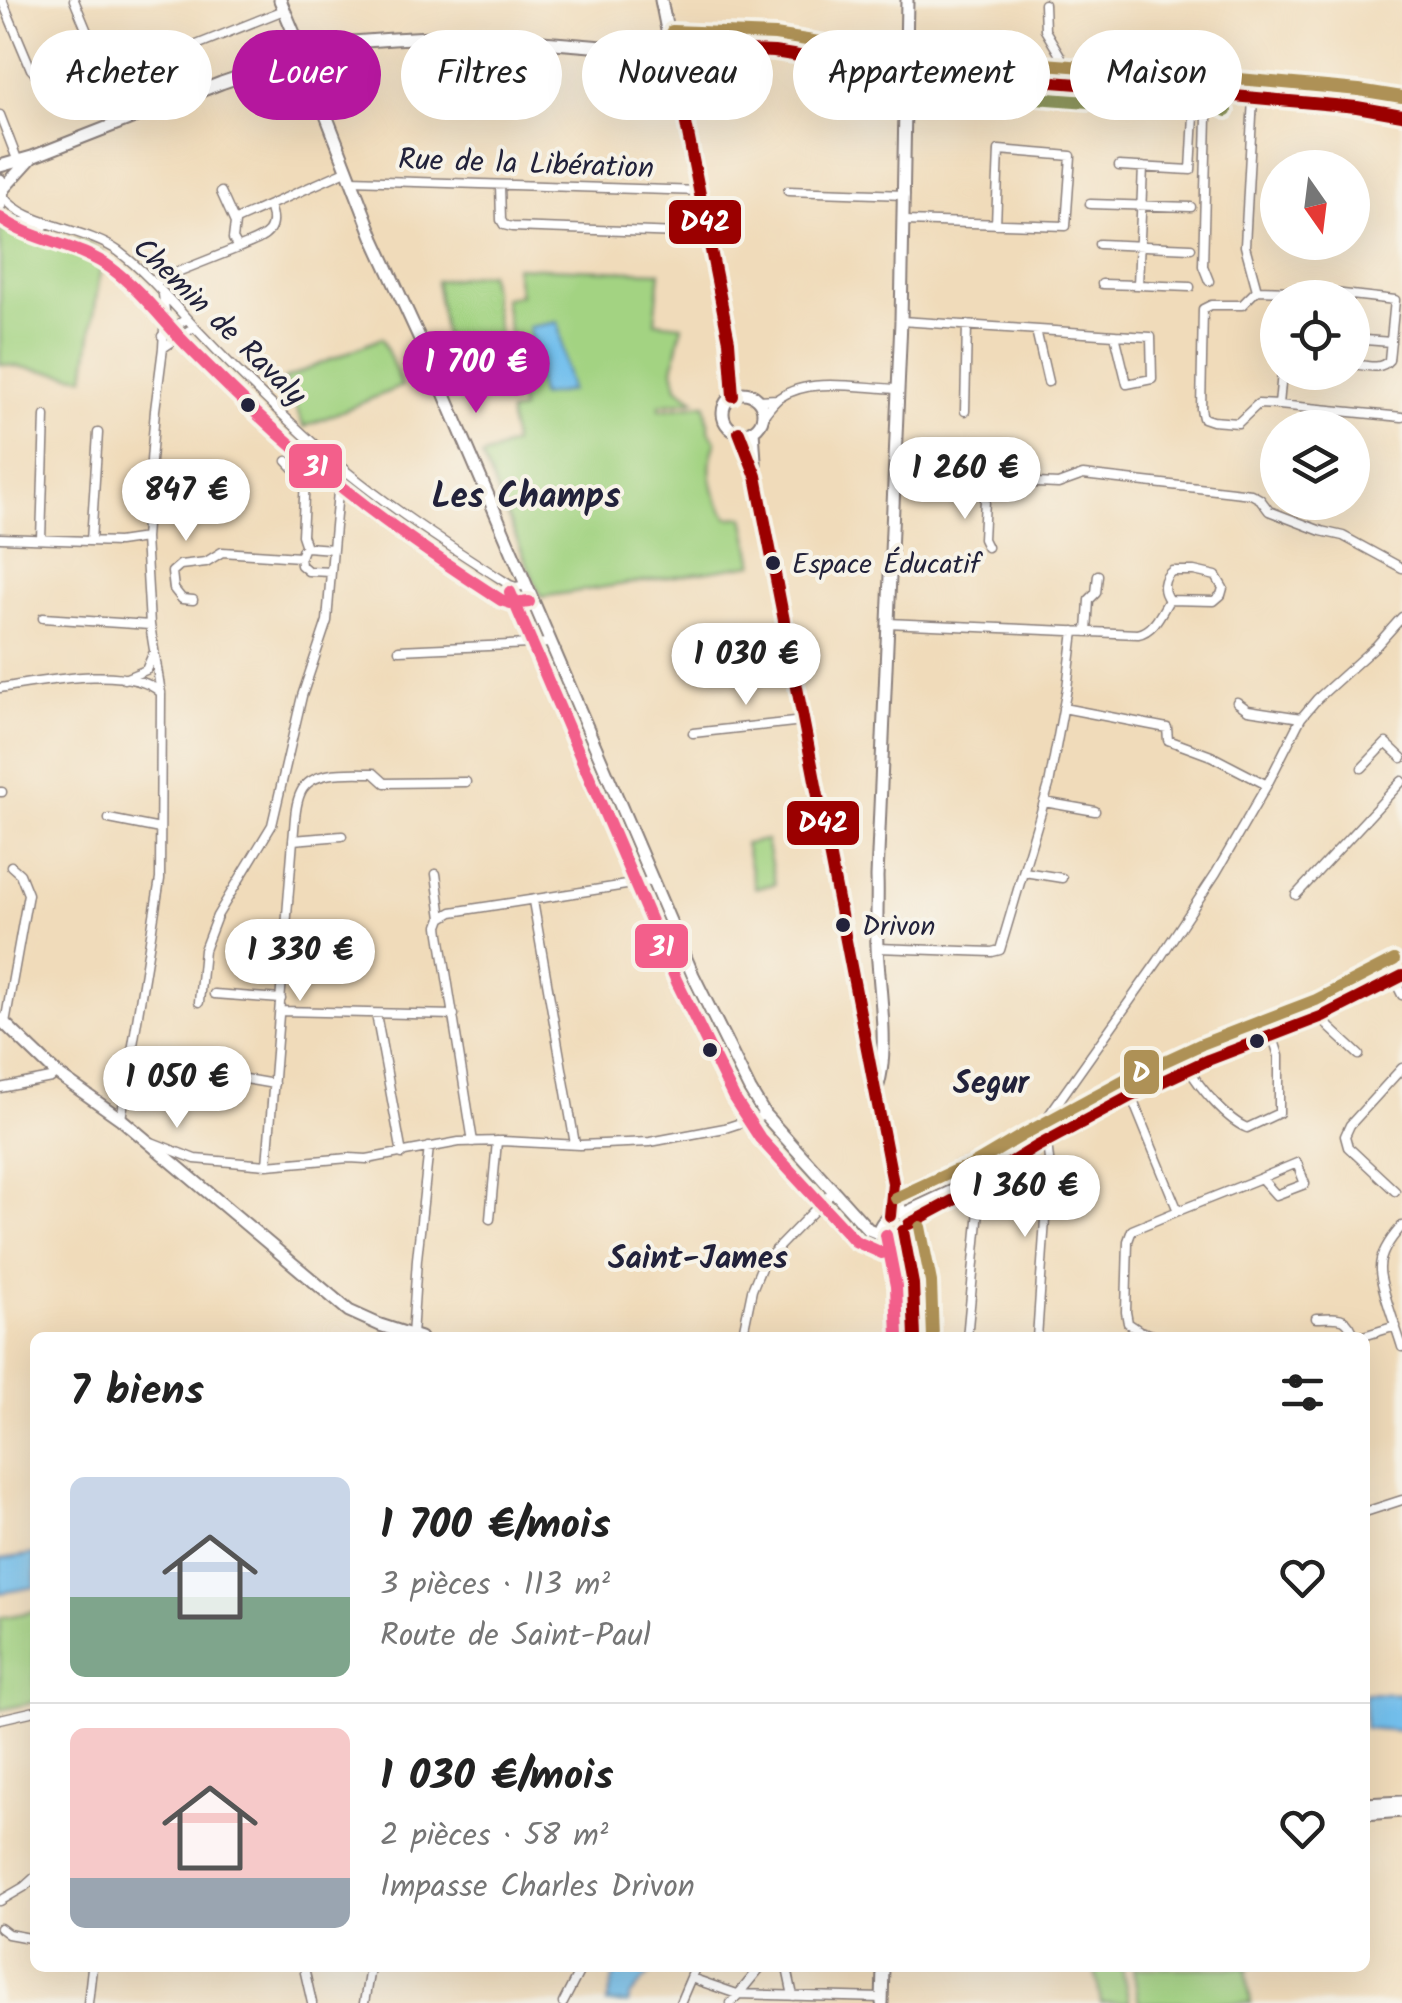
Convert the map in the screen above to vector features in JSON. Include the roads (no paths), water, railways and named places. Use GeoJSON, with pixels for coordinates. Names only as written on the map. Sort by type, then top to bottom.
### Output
{"type":"FeatureCollection","features":[{"type":"Feature","properties":{"kind":"main road"},"geometry":{"type":"LineString","coordinates":[[661,0],[667,30]]}},
{"type":"Feature","properties":{"kind":"main road"},"geometry":{"type":"LineString","coordinates":[[906,30],[907,0]]}},
{"type":"Feature","properties":{"kind":"main road"},"geometry":{"type":"LineString","coordinates":[[282,5],[292,30]]}},
{"type":"Feature","properties":{"kind":"main road"},"geometry":{"type":"LineString","coordinates":[[381,40],[431,37],[582,44]]}},
{"type":"Feature","properties":{"kind":"main road"},"geometry":{"type":"LineString","coordinates":[[0,166],[232,79]]}},
{"type":"Feature","properties":{"kind":"main road"},"geometry":{"type":"LineString","coordinates":[[1050,82],[1070,83]]}},
{"type":"Feature","properties":{"kind":"main road"},"geometry":{"type":"LineString","coordinates":[[1242,97],[1402,115]]}},
{"type":"Feature","properties":{"kind":"main road"},"geometry":{"type":"LineString","coordinates":[[327,120],[374,239],[436,374],[693,975],[765,1115],[868,1230],[895,1224],[961,1187],[976,1184],[1131,1096],[1323,1016],[1398,978]]}},
{"type":"Feature","properties":{"kind":"main road"},"geometry":{"type":"LineString","coordinates":[[685,120],[729,340],[745,396],[763,410],[761,422],[746,431],[730,428],[724,417],[725,405],[745,396]]}},
{"type":"Feature","properties":{"kind":"main road"},"geometry":{"type":"LineString","coordinates":[[876,1094],[881,1081],[883,1019],[877,948],[877,853],[901,322],[905,120]]}},
{"type":"Feature","properties":{"kind":"main road"},"geometry":{"type":"LineString","coordinates":[[2,193],[32,157]]}},
{"type":"Feature","properties":{"kind":"main road"},"geometry":{"type":"LineString","coordinates":[[746,431],[893,1183],[905,1332]]}},
{"type":"Feature","properties":{"kind":"main road"},"geometry":{"type":"LineString","coordinates":[[3,1021],[56,1072],[121,1119],[349,1311],[401,1332]]}},
{"type":"Feature","properties":{"kind":"main road"},"geometry":{"type":"LineString","coordinates":[[895,1224],[914,1280],[915,1332]]}},
{"type":"Feature","properties":{"kind":"main road"},"geometry":{"type":"LineString","coordinates":[[1370,1804],[1402,1802]]}},
{"type":"Feature","properties":{"kind":"main road"},"geometry":{"type":"LineString","coordinates":[[1370,1814],[1402,1811]]}},
{"type":"Feature","properties":{"kind":"main road"},"geometry":{"type":"LineString","coordinates":[[882,2001],[883,1972]]}},
{"type":"Feature","properties":{"kind":"street"},"geometry":{"type":"LineString","coordinates":[[2,0],[30,68]]}},
{"type":"Feature","properties":{"kind":"street"},"geometry":{"type":"LineString","coordinates":[[74,0],[87,30]]}},
{"type":"Feature","properties":{"kind":"street"},"geometry":{"type":"LineString","coordinates":[[1044,4],[1045,30],[1067,67],[1067,83]]}},
{"type":"Feature","properties":{"kind":"street"},"geometry":{"type":"LineString","coordinates":[[212,37],[282,5]]}},
{"type":"Feature","properties":{"kind":"street"},"geometry":{"type":"LineString","coordinates":[[1253,98],[1245,246],[1258,290],[1242,305],[1211,305],[1203,309],[1203,418],[1238,423],[1258,404],[1402,416]]}},
{"type":"Feature","properties":{"kind":"street"},"geometry":{"type":"LineString","coordinates":[[0,115],[17,159]]}},
{"type":"Feature","properties":{"kind":"street"},"geometry":{"type":"LineString","coordinates":[[1119,166],[1192,170],[1199,120]]}},
{"type":"Feature","properties":{"kind":"street"},"geometry":{"type":"LineString","coordinates":[[1207,120],[1204,266],[1209,281]]}},
{"type":"Feature","properties":{"kind":"street"},"geometry":{"type":"LineString","coordinates":[[904,221],[996,224],[1066,226],[1070,156],[999,150],[996,224]]}},
{"type":"Feature","properties":{"kind":"street"},"geometry":{"type":"LineString","coordinates":[[1138,285],[1142,167]]}},
{"type":"Feature","properties":{"kind":"street"},"geometry":{"type":"LineString","coordinates":[[234,223],[278,200],[348,175]]}},
{"type":"Feature","properties":{"kind":"street","name":"Rue de la Libération"},"geometry":{"type":"LineString","coordinates":[[348,175],[500,185],[700,191]]}},
{"type":"Feature","properties":{"kind":"street"},"geometry":{"type":"LineString","coordinates":[[500,185],[501,220],[512,227],[708,234]]}},
{"type":"Feature","properties":{"kind":"street"},"geometry":{"type":"LineString","coordinates":[[788,191],[905,195]]}},
{"type":"Feature","properties":{"kind":"street"},"geometry":{"type":"LineString","coordinates":[[221,192],[234,223],[232,239],[238,248]]}},
{"type":"Feature","properties":{"kind":"street","name":"Chemin de Ravaly"},"geometry":{"type":"LineString","coordinates":[[2,193],[18,211],[102,241],[120,252],[305,436],[345,469],[403,516],[494,576],[516,587],[526,585]]}},
{"type":"Feature","properties":{"kind":"street"},"geometry":{"type":"LineString","coordinates":[[1090,204],[1192,208]]}},
{"type":"Feature","properties":{"kind":"street"},"geometry":{"type":"LineString","coordinates":[[155,284],[266,236],[273,228],[269,206]]}},
{"type":"Feature","properties":{"kind":"street","name":"Chemin de Ravaly"},"geometry":{"type":"LineString","coordinates":[[0,218],[74,230]]}},
{"type":"Feature","properties":{"kind":"street"},"geometry":{"type":"LineString","coordinates":[[1099,244],[1191,248]]}},
{"type":"Feature","properties":{"kind":"street"},"geometry":{"type":"LineString","coordinates":[[1102,284],[1190,287]]}},
{"type":"Feature","properties":{"kind":"street"},"geometry":{"type":"LineString","coordinates":[[121,1119],[160,879],[161,693],[150,625],[145,538],[164,294]]}},
{"type":"Feature","properties":{"kind":"street"},"geometry":{"type":"LineString","coordinates":[[1370,297],[1395,300],[1389,360],[1370,366]]}},
{"type":"Feature","properties":{"kind":"street"},"geometry":{"type":"LineString","coordinates":[[162,336],[187,319]]}},
{"type":"Feature","properties":{"kind":"street"},"geometry":{"type":"LineString","coordinates":[[901,322],[1151,337],[1152,379],[1128,384],[1115,336]]}},
{"type":"Feature","properties":{"kind":"street"},"geometry":{"type":"LineString","coordinates":[[965,411],[967,326]]}},
{"type":"Feature","properties":{"kind":"street"},"geometry":{"type":"LineString","coordinates":[[162,348],[194,327]]}},
{"type":"Feature","properties":{"kind":"street"},"geometry":{"type":"LineString","coordinates":[[1036,330],[1048,382]]}},
{"type":"Feature","properties":{"kind":"street"},"geometry":{"type":"LineString","coordinates":[[1370,340],[1391,342]]}},
{"type":"Feature","properties":{"kind":"street"},"geometry":{"type":"LineString","coordinates":[[762,416],[777,399],[815,385],[897,389]]}},
{"type":"Feature","properties":{"kind":"street"},"geometry":{"type":"LineString","coordinates":[[1279,405],[1280,390]]}},
{"type":"Feature","properties":{"kind":"street"},"geometry":{"type":"LineString","coordinates":[[745,396],[777,399]]}},
{"type":"Feature","properties":{"kind":"street"},"geometry":{"type":"LineString","coordinates":[[41,539],[45,416]]}},
{"type":"Feature","properties":{"kind":"street"},"geometry":{"type":"LineString","coordinates":[[91,540],[98,433]]}},
{"type":"Feature","properties":{"kind":"street"},"geometry":{"type":"LineString","coordinates":[[288,461],[305,480],[302,536],[306,547]]}},
{"type":"Feature","properties":{"kind":"street"},"geometry":{"type":"LineString","coordinates":[[198,1002],[204,950],[217,916],[272,825],[302,696],[327,621],[338,480],[345,469]]}},
{"type":"Feature","properties":{"kind":"street"},"geometry":{"type":"LineString","coordinates":[[894,476],[1058,484],[1083,475],[1251,494],[1270,510],[1343,536],[1402,568]]}},
{"type":"Feature","properties":{"kind":"street"},"geometry":{"type":"LineString","coordinates":[[986,480],[983,539],[987,547]]}},
{"type":"Feature","properties":{"kind":"street"},"geometry":{"type":"LineString","coordinates":[[0,538],[118,542],[145,538]]}},
{"type":"Feature","properties":{"kind":"street"},"geometry":{"type":"LineString","coordinates":[[331,572],[308,571],[301,565],[300,557],[306,547],[333,548]]}},
{"type":"Feature","properties":{"kind":"street"},"geometry":{"type":"LineString","coordinates":[[193,600],[182,599],[174,589],[172,572],[180,565],[206,562],[222,552],[300,557]]}},
{"type":"Feature","properties":{"kind":"street"},"geometry":{"type":"LineString","coordinates":[[1172,570],[1216,576],[1222,588],[1214,601],[1169,600],[1164,595],[1164,586],[1172,570]]}},
{"type":"Feature","properties":{"kind":"street"},"geometry":{"type":"LineString","coordinates":[[1087,632],[1089,600],[1096,593],[1098,575]]}},
{"type":"Feature","properties":{"kind":"street"},"geometry":{"type":"LineString","coordinates":[[887,623],[1146,632],[1169,600]]}},
{"type":"Feature","properties":{"kind":"street"},"geometry":{"type":"LineString","coordinates":[[1037,1332],[1050,1160],[1037,1137],[1044,1122],[1216,873],[1301,718],[1402,616]]}},
{"type":"Feature","properties":{"kind":"street"},"geometry":{"type":"LineString","coordinates":[[43,618],[150,625]]}},
{"type":"Feature","properties":{"kind":"street"},"geometry":{"type":"LineString","coordinates":[[877,948],[1000,950],[1044,802],[1074,631]]}},
{"type":"Feature","properties":{"kind":"street"},"geometry":{"type":"LineString","coordinates":[[399,650],[551,643]]}},
{"type":"Feature","properties":{"kind":"street"},"geometry":{"type":"LineString","coordinates":[[124,678],[146,670],[153,646]]}},
{"type":"Feature","properties":{"kind":"street"},"geometry":{"type":"LineString","coordinates":[[0,688],[87,676],[124,678],[147,684],[161,693]]}},
{"type":"Feature","properties":{"kind":"street"},"geometry":{"type":"LineString","coordinates":[[1237,702],[1248,710],[1301,718]]}},
{"type":"Feature","properties":{"kind":"street"},"geometry":{"type":"LineString","coordinates":[[1063,708],[1166,728],[1168,740],[1267,785]]}},
{"type":"Feature","properties":{"kind":"street"},"geometry":{"type":"LineString","coordinates":[[693,733],[803,721]]}},
{"type":"Feature","properties":{"kind":"street"},"geometry":{"type":"LineString","coordinates":[[1362,768],[1386,743],[1402,758]]}},
{"type":"Feature","properties":{"kind":"street"},"geometry":{"type":"LineString","coordinates":[[267,1165],[299,797],[310,781],[341,774],[374,772],[385,783],[466,782]]}},
{"type":"Feature","properties":{"kind":"street"},"geometry":{"type":"LineString","coordinates":[[1296,895],[1402,781]]}},
{"type":"Feature","properties":{"kind":"street"},"geometry":{"type":"LineString","coordinates":[[1044,802],[1095,812]]}},
{"type":"Feature","properties":{"kind":"street"},"geometry":{"type":"LineString","coordinates":[[108,820],[160,830]]}},
{"type":"Feature","properties":{"kind":"street"},"geometry":{"type":"LineString","coordinates":[[293,840],[342,836]]}},
{"type":"Feature","properties":{"kind":"street"},"geometry":{"type":"LineString","coordinates":[[3,1021],[28,894],[20,874],[11,866]]}},
{"type":"Feature","properties":{"kind":"street"},"geometry":{"type":"LineString","coordinates":[[1024,872],[1062,878]]}},
{"type":"Feature","properties":{"kind":"street"},"geometry":{"type":"LineString","coordinates":[[436,874],[442,918],[440,934],[474,1142]]}},
{"type":"Feature","properties":{"kind":"street"},"geometry":{"type":"LineString","coordinates":[[442,918],[452,912],[652,882]]}},
{"type":"Feature","properties":{"kind":"street"},"geometry":{"type":"LineString","coordinates":[[533,901],[575,1144]]}},
{"type":"Feature","properties":{"kind":"street"},"geometry":{"type":"LineString","coordinates":[[1398,978],[1402,995]]}},
{"type":"Feature","properties":{"kind":"street"},"geometry":{"type":"LineString","coordinates":[[214,994],[282,999]]}},
{"type":"Feature","properties":{"kind":"street"},"geometry":{"type":"LineString","coordinates":[[281,1011],[454,1015]]}},
{"type":"Feature","properties":{"kind":"street"},"geometry":{"type":"LineString","coordinates":[[376,1014],[402,1154]]}},
{"type":"Feature","properties":{"kind":"street"},"geometry":{"type":"LineString","coordinates":[[1323,1016],[1329,1028],[1359,1055]]}},
{"type":"Feature","properties":{"kind":"street"},"geometry":{"type":"LineString","coordinates":[[1189,1070],[1236,1124],[1246,1128],[1280,1113],[1279,1056],[1272,1034]]}},
{"type":"Feature","properties":{"kind":"street"},"geometry":{"type":"LineString","coordinates":[[1395,1191],[1348,1147],[1345,1136],[1350,1124],[1402,1068]]}},
{"type":"Feature","properties":{"kind":"street"},"geometry":{"type":"LineString","coordinates":[[0,1088],[51,1078],[56,1072]]}},
{"type":"Feature","properties":{"kind":"street"},"geometry":{"type":"LineString","coordinates":[[205,1072],[274,1084]]}},
{"type":"Feature","properties":{"kind":"street"},"geometry":{"type":"LineString","coordinates":[[1131,1096],[1178,1211]]}},
{"type":"Feature","properties":{"kind":"street"},"geometry":{"type":"LineString","coordinates":[[172,1162],[196,1159],[267,1165],[368,1159],[429,1146],[497,1141],[650,1142],[725,1128],[765,1115]]}},
{"type":"Feature","properties":{"kind":"street"},"geometry":{"type":"LineString","coordinates":[[145,1140],[196,1159]]}},
{"type":"Feature","properties":{"kind":"street"},"geometry":{"type":"LineString","coordinates":[[490,1219],[497,1141]]}},
{"type":"Feature","properties":{"kind":"street"},"geometry":{"type":"LineString","coordinates":[[416,1332],[417,1259],[429,1146]]}},
{"type":"Feature","properties":{"kind":"street"},"geometry":{"type":"LineString","coordinates":[[1143,1332],[1128,1323],[1126,1308],[1128,1241],[1132,1230],[1297,1163],[1306,1184],[1276,1195],[1261,1178]]}},
{"type":"Feature","properties":{"kind":"street"},"geometry":{"type":"LineString","coordinates":[[967,1332],[980,1200],[976,1184]]}},
{"type":"Feature","properties":{"kind":"street"},"geometry":{"type":"LineString","coordinates":[[743,1332],[752,1290],[763,1263],[834,1190]]}},
{"type":"Feature","properties":{"kind":"street"},"geometry":{"type":"LineString","coordinates":[[1402,1226],[1392,1236],[1380,1268],[1402,1347]]}},
{"type":"Feature","properties":{"kind":"street"},"geometry":{"type":"LineString","coordinates":[[1316,1318],[1344,1318],[1353,1332]]}},
{"type":"Feature","properties":{"kind":"street"},"geometry":{"type":"LineString","coordinates":[[1370,1334],[1396,1326]]}},
{"type":"Feature","properties":{"kind":"street"},"geometry":{"type":"LineString","coordinates":[[1370,1510],[1402,1500]]}},
{"type":"Feature","properties":{"kind":"street"},"geometry":{"type":"LineString","coordinates":[[0,1719],[30,1712]]}},
{"type":"Feature","properties":{"kind":"street"},"geometry":{"type":"LineString","coordinates":[[0,1901],[30,1882]]}},
{"type":"Feature","properties":{"kind":"street"},"geometry":{"type":"LineString","coordinates":[[0,1928],[8,1934],[30,1938]]}},
{"type":"Feature","properties":{"kind":"street"},"geometry":{"type":"LineString","coordinates":[[88,2003],[92,1972]]}},
{"type":"Feature","properties":{"kind":"street"},"geometry":{"type":"LineString","coordinates":[[305,1972],[312,2003]]}},
{"type":"Feature","properties":{"kind":"street"},"geometry":{"type":"LineString","coordinates":[[364,2003],[369,1972]]}},
{"type":"Feature","properties":{"kind":"street"},"geometry":{"type":"LineString","coordinates":[[563,2003],[579,1972]]}},
{"type":"Feature","properties":{"kind":"street"},"geometry":{"type":"LineString","coordinates":[[680,2003],[693,1972]]}},
{"type":"Feature","properties":{"kind":"street"},"geometry":{"type":"LineString","coordinates":[[731,2003],[756,1972]]}},
{"type":"Feature","properties":{"kind":"street"},"geometry":{"type":"LineString","coordinates":[[788,1972],[793,1996]]}},
{"type":"Feature","properties":{"kind":"street"},"geometry":{"type":"LineString","coordinates":[[690,1978],[737,1994],[774,1999],[793,1996],[882,2001]]}},
{"type":"Feature","properties":{"kind":"water"},"geometry":{"type":"Polygon","coordinates":[[[558,322],[570,391],[540,396],[529,327],[558,322]]]}},
{"type":"Feature","properties":{"kind":"water"},"geometry":{"type":"Polygon","coordinates":[[[30,1555],[30,1588],[0,1593],[0,1559],[30,1555]]]}},
{"type":"Feature","properties":{"kind":"water"},"geometry":{"type":"Polygon","coordinates":[[[1370,1693],[1402,1694],[1402,1731],[1370,1728],[1370,1693]]]}},
{"type":"Feature","properties":{"kind":"water"},"geometry":{"type":"Polygon","coordinates":[[[615,1972],[651,1972],[628,2003],[607,2003],[615,1972]]]}},
{"type":"Feature","properties":{"kind":"place","name":"Espace Éducatif"},"geometry":{"type":"Point","coordinates":[773,563]}},
{"type":"Feature","properties":{"kind":"place","name":"Drivon"},"geometry":{"type":"Point","coordinates":[843,925]}},
{"type":"Feature","properties":{"kind":"district","name":"Les Champs"},"geometry":{"type":"Point","coordinates":[526,495]}},
{"type":"Feature","properties":{"kind":"district","name":"Segur"},"geometry":{"type":"Point","coordinates":[991,1082]}},
{"type":"Feature","properties":{"kind":"district","name":"Saint-James"},"geometry":{"type":"Point","coordinates":[698,1257]}}]}
